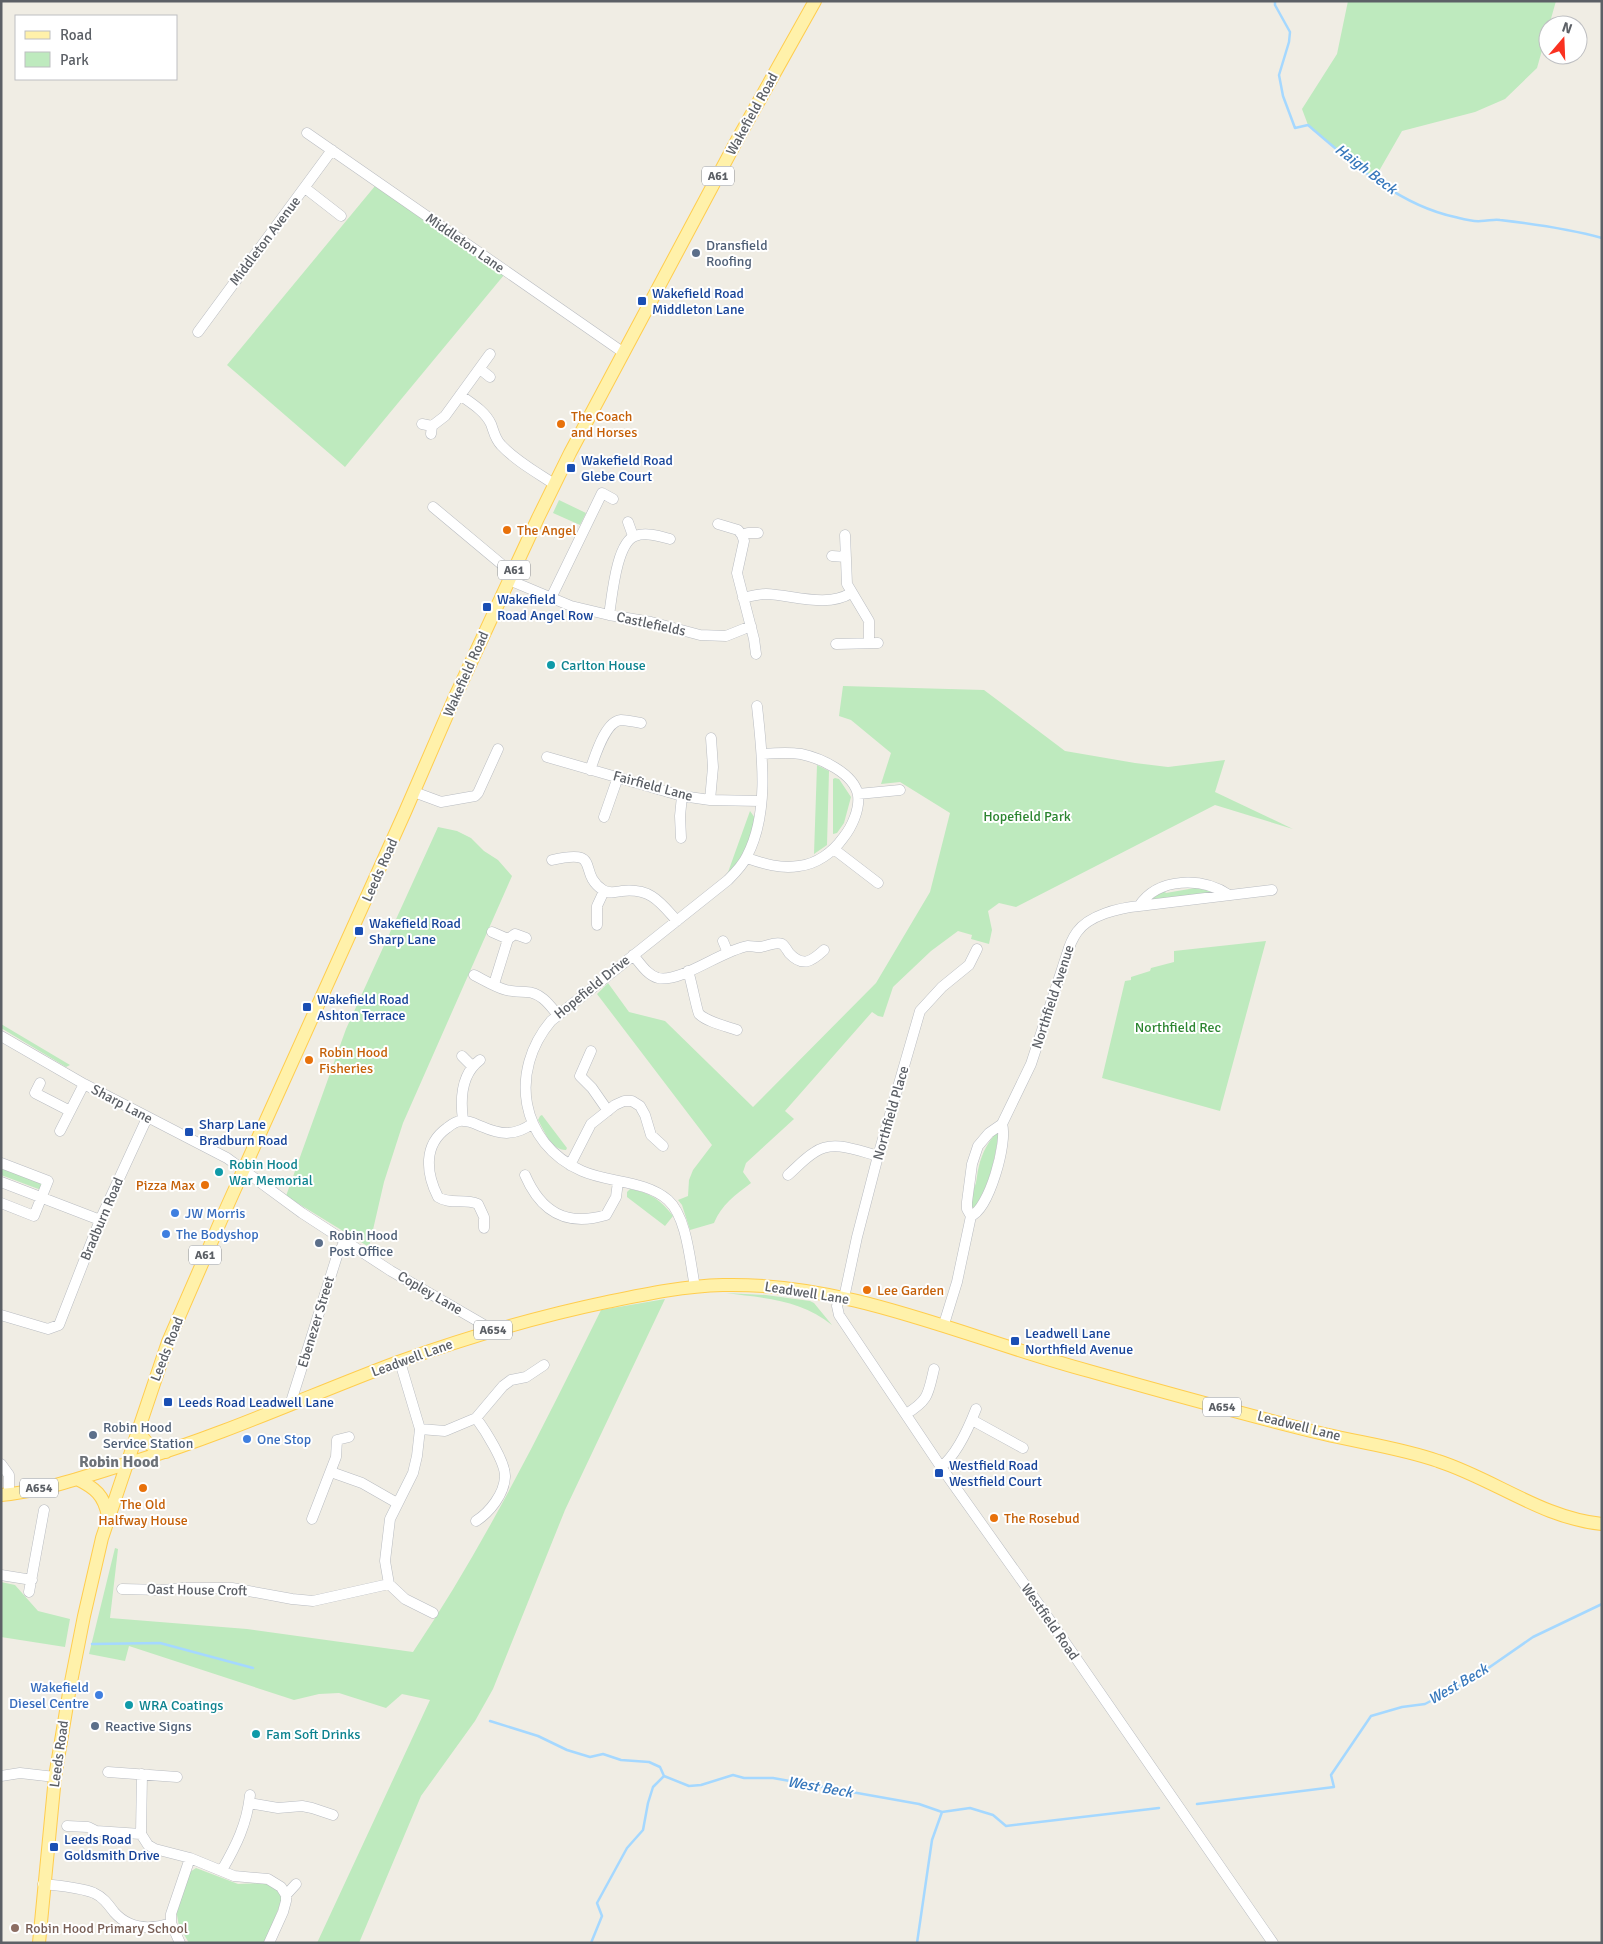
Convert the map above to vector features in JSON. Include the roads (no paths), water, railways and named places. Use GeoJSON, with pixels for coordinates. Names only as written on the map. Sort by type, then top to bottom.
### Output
{"type":"FeatureCollection","features":[{"type":"Feature","properties":{"kind":"main road","name":"Wakefield Road"},"geometry":{"type":"LineString","coordinates":[[414,792],[554,484],[736,142],[815,1]]}},
{"type":"Feature","properties":{"kind":"main road","name":"Leeds Road"},"geometry":{"type":"LineString","coordinates":[[39,1943],[55,1777],[74,1662],[108,1517],[168,1342],[414,792]]}},
{"type":"Feature","properties":{"kind":"main road","name":"Leadwell Lane"},"geometry":{"type":"LineString","coordinates":[[126,1464],[166,1452],[400,1362],[521,1321],[656,1292],[694,1287],[755,1286],[841,1298],[899,1311],[944,1324],[1057,1363],[1315,1432],[1400,1450],[1441,1462],[1547,1510],[1570,1518],[1602,1524]]}},
{"type":"Feature","properties":{"kind":"main road"},"geometry":{"type":"LineString","coordinates":[[138,1428],[148,1444],[166,1452]]}},
{"type":"Feature","properties":{"kind":"main road","name":"A654"},"geometry":{"type":"LineString","coordinates":[[5,1494],[35,1490],[126,1464]]}},
{"type":"Feature","properties":{"kind":"main road"},"geometry":{"type":"LineString","coordinates":[[77,1478],[98,1490],[106,1506],[108,1517]]}},
{"type":"Feature","properties":{"kind":"street","name":"Middleton Lane"},"geometry":{"type":"LineString","coordinates":[[307,132],[624,353]]}},
{"type":"Feature","properties":{"kind":"street","name":"Middleton Avenue"},"geometry":{"type":"LineString","coordinates":[[198,332],[332,150]]}},
{"type":"Feature","properties":{"kind":"street"},"geometry":{"type":"LineString","coordinates":[[305,188],[341,216]]}},
{"type":"Feature","properties":{"kind":"street"},"geometry":{"type":"LineString","coordinates":[[428,428],[445,416],[490,354]]}},
{"type":"Feature","properties":{"kind":"street"},"geometry":{"type":"LineString","coordinates":[[480,369],[490,377]]}},
{"type":"Feature","properties":{"kind":"street"},"geometry":{"type":"LineString","coordinates":[[460,395],[485,416],[490,423],[495,438],[501,445],[554,484]]}},
{"type":"Feature","properties":{"kind":"street"},"geometry":{"type":"LineString","coordinates":[[551,598],[602,493],[613,498]]}},
{"type":"Feature","properties":{"kind":"street","name":"Castlefields"},"geometry":{"type":"LineString","coordinates":[[433,507],[511,576],[551,598],[571,606],[651,622],[700,635],[726,636],[751,626]]}},
{"type":"Feature","properties":{"kind":"street"},"geometry":{"type":"LineString","coordinates":[[628,522],[633,536]]}},
{"type":"Feature","properties":{"kind":"street"},"geometry":{"type":"LineString","coordinates":[[718,524],[738,530],[744,541],[737,572],[756,654]]}},
{"type":"Feature","properties":{"kind":"street"},"geometry":{"type":"LineString","coordinates":[[742,535],[758,533]]}},
{"type":"Feature","properties":{"kind":"street"},"geometry":{"type":"LineString","coordinates":[[633,536],[654,535],[670,539]]}},
{"type":"Feature","properties":{"kind":"street"},"geometry":{"type":"LineString","coordinates":[[836,644],[874,643],[869,621],[851,593],[845,572],[845,535]]}},
{"type":"Feature","properties":{"kind":"street"},"geometry":{"type":"LineString","coordinates":[[609,615],[616,566],[633,536]]}},
{"type":"Feature","properties":{"kind":"street"},"geometry":{"type":"LineString","coordinates":[[832,556],[846,556]]}},
{"type":"Feature","properties":{"kind":"street"},"geometry":{"type":"LineString","coordinates":[[743,598],[765,594],[806,599],[832,599],[843,598],[851,593]]}},
{"type":"Feature","properties":{"kind":"street","name":"Hopefield Drive"},"geometry":{"type":"LineString","coordinates":[[694,1287],[681,1220],[676,1209],[668,1200],[657,1193],[583,1172],[570,1165],[545,1143],[533,1123],[528,1108],[525,1088],[527,1066],[535,1043],[542,1031],[557,1014],[728,880],[747,858],[754,842],[758,824],[763,777],[758,706]]}},
{"type":"Feature","properties":{"kind":"street"},"geometry":{"type":"LineString","coordinates":[[590,770],[603,738],[614,722],[619,720],[641,723]]}},
{"type":"Feature","properties":{"kind":"street"},"geometry":{"type":"LineString","coordinates":[[710,800],[714,767],[711,738]]}},
{"type":"Feature","properties":{"kind":"street"},"geometry":{"type":"LineString","coordinates":[[414,792],[441,802],[475,796],[498,749]]}},
{"type":"Feature","properties":{"kind":"street"},"geometry":{"type":"LineString","coordinates":[[747,858],[764,864],[782,867],[800,866],[818,860],[835,850],[853,822],[857,807],[858,794],[845,776],[831,765],[816,758],[799,754],[762,754]]}},
{"type":"Feature","properties":{"kind":"street","name":"Fairfield Lane"},"geometry":{"type":"LineString","coordinates":[[547,757],[682,796],[710,800],[760,801]]}},
{"type":"Feature","properties":{"kind":"street"},"geometry":{"type":"LineString","coordinates":[[604,817],[618,778]]}},
{"type":"Feature","properties":{"kind":"street"},"geometry":{"type":"LineString","coordinates":[[858,794],[900,790]]}},
{"type":"Feature","properties":{"kind":"street"},"geometry":{"type":"LineString","coordinates":[[681,838],[680,807],[682,796]]}},
{"type":"Feature","properties":{"kind":"street"},"geometry":{"type":"LineString","coordinates":[[835,850],[878,883]]}},
{"type":"Feature","properties":{"kind":"street"},"geometry":{"type":"LineString","coordinates":[[552,860],[578,856],[584,860],[595,882],[604,891],[644,892],[661,903],[677,921]]}},
{"type":"Feature","properties":{"kind":"street","name":"Northfield Avenue"},"geometry":{"type":"LineString","coordinates":[[1139,906],[1146,896],[1181,882],[1194,882],[1212,886],[1229,895]]}},
{"type":"Feature","properties":{"kind":"street","name":"Northfield Avenue"},"geometry":{"type":"LineString","coordinates":[[944,1324],[960,1270],[971,1216],[967,1209],[967,1202],[972,1164],[978,1146],[988,1132],[1002,1124],[1031,1064],[1072,941],[1078,931],[1089,922],[1116,910],[1272,890]]}},
{"type":"Feature","properties":{"kind":"street"},"geometry":{"type":"LineString","coordinates":[[597,924],[597,906],[604,891]]}},
{"type":"Feature","properties":{"kind":"street"},"geometry":{"type":"LineString","coordinates":[[492,932],[508,939]]}},
{"type":"Feature","properties":{"kind":"street"},"geometry":{"type":"LineString","coordinates":[[494,984],[508,939],[515,934],[523,933]]}},
{"type":"Feature","properties":{"kind":"street"},"geometry":{"type":"LineString","coordinates":[[723,941],[728,953]]}},
{"type":"Feature","properties":{"kind":"street"},"geometry":{"type":"LineString","coordinates":[[633,955],[646,971],[659,978],[668,978],[740,948],[778,943],[784,945],[794,958],[802,962],[810,962],[824,950]]}},
{"type":"Feature","properties":{"kind":"street","name":"Northfield Place"},"geometry":{"type":"LineString","coordinates":[[841,1298],[878,1156],[920,1011],[942,987],[969,965],[977,950]]}},
{"type":"Feature","properties":{"kind":"street"},"geometry":{"type":"LineString","coordinates":[[688,971],[696,1008],[700,1014],[736,1030]]}},
{"type":"Feature","properties":{"kind":"street"},"geometry":{"type":"LineString","coordinates":[[474,975],[504,990],[517,993],[536,993],[548,1002],[557,1014]]}},
{"type":"Feature","properties":{"kind":"street","name":"Sharp Lane"},"geometry":{"type":"LineString","coordinates":[[1,1036],[84,1084],[227,1158],[244,1170]]}},
{"type":"Feature","properties":{"kind":"street"},"geometry":{"type":"LineString","coordinates":[[591,1051],[580,1076],[592,1088],[608,1111]]}},
{"type":"Feature","properties":{"kind":"street"},"geometry":{"type":"LineString","coordinates":[[462,1056],[476,1063],[466,1077],[462,1093],[463,1120]]}},
{"type":"Feature","properties":{"kind":"street"},"geometry":{"type":"LineString","coordinates":[[40,1083],[35,1093],[70,1111]]}},
{"type":"Feature","properties":{"kind":"street"},"geometry":{"type":"LineString","coordinates":[[60,1130],[84,1084]]}},
{"type":"Feature","properties":{"kind":"street"},"geometry":{"type":"LineString","coordinates":[[570,1165],[591,1124],[624,1101],[632,1101],[640,1106],[651,1135],[663,1146]]}},
{"type":"Feature","properties":{"kind":"street","name":"Bradburn Road"},"geometry":{"type":"LineString","coordinates":[[1,1315],[48,1329],[55,1327],[61,1322],[100,1220],[147,1118]]}},
{"type":"Feature","properties":{"kind":"street"},"geometry":{"type":"LineString","coordinates":[[484,1228],[484,1217],[478,1204],[470,1200],[443,1200],[438,1197],[430,1175],[428,1162],[434,1141],[446,1128],[463,1120],[502,1133],[514,1134],[524,1130],[533,1123]]}},
{"type":"Feature","properties":{"kind":"street","name":"Northfield Avenue"},"geometry":{"type":"LineString","coordinates":[[971,1216],[979,1212],[995,1174],[1003,1140],[1004,1130],[1002,1124]]}},
{"type":"Feature","properties":{"kind":"street"},"geometry":{"type":"LineString","coordinates":[[788,1175],[815,1152],[828,1146],[844,1147],[878,1156]]}},
{"type":"Feature","properties":{"kind":"street"},"geometry":{"type":"LineString","coordinates":[[1,1163],[48,1181],[34,1216],[1,1203]]}},
{"type":"Feature","properties":{"kind":"street","name":"Copley Lane"},"geometry":{"type":"LineString","coordinates":[[244,1170],[283,1201],[391,1271],[494,1330]]}},
{"type":"Feature","properties":{"kind":"street"},"geometry":{"type":"LineString","coordinates":[[525,1175],[527,1192],[550,1210],[563,1217],[575,1220],[606,1215],[616,1197],[618,1182]]}},
{"type":"Feature","properties":{"kind":"street"},"geometry":{"type":"LineString","coordinates":[[1,1182],[100,1220]]}},
{"type":"Feature","properties":{"kind":"street","name":"Ebenezer Street"},"geometry":{"type":"LineString","coordinates":[[290,1405],[337,1256],[345,1240]]}},
{"type":"Feature","properties":{"kind":"street","name":"Westfield Road"},"geometry":{"type":"LineString","coordinates":[[841,1298],[837,1306],[839,1315],[941,1467],[1042,1609],[1273,1943]]}},
{"type":"Feature","properties":{"kind":"street"},"geometry":{"type":"LineString","coordinates":[[400,1362],[420,1429],[413,1473],[390,1519],[386,1536],[385,1561],[389,1584],[404,1598],[433,1613]]}},
{"type":"Feature","properties":{"kind":"street"},"geometry":{"type":"LineString","coordinates":[[420,1429],[445,1431],[476,1418],[503,1386],[511,1380],[526,1377],[544,1365]]}},
{"type":"Feature","properties":{"kind":"street"},"geometry":{"type":"LineString","coordinates":[[906,1414],[922,1404],[927,1398],[934,1369]]}},
{"type":"Feature","properties":{"kind":"street"},"geometry":{"type":"LineString","coordinates":[[941,1467],[950,1460],[955,1452],[976,1409]]}},
{"type":"Feature","properties":{"kind":"street"},"geometry":{"type":"LineString","coordinates":[[476,1418],[487,1434],[503,1466],[505,1477],[494,1504],[485,1515],[476,1521]]}},
{"type":"Feature","properties":{"kind":"street"},"geometry":{"type":"LineString","coordinates":[[972,1420],[1022,1448]]}},
{"type":"Feature","properties":{"kind":"street"},"geometry":{"type":"LineString","coordinates":[[312,1519],[336,1457],[338,1440],[349,1437]]}},
{"type":"Feature","properties":{"kind":"street"},"geometry":{"type":"LineString","coordinates":[[1,1464],[9,1475],[5,1494]]}},
{"type":"Feature","properties":{"kind":"street"},"geometry":{"type":"LineString","coordinates":[[331,1472],[362,1483],[397,1503]]}},
{"type":"Feature","properties":{"kind":"street"},"geometry":{"type":"LineString","coordinates":[[29,1592],[44,1510]]}},
{"type":"Feature","properties":{"kind":"street"},"geometry":{"type":"LineString","coordinates":[[1,1575],[32,1580]]}},
{"type":"Feature","properties":{"kind":"street","name":"Oast House Croft"},"geometry":{"type":"LineString","coordinates":[[122,1588],[163,1590],[232,1588],[292,1599],[313,1600],[389,1584]]}},
{"type":"Feature","properties":{"kind":"street"},"geometry":{"type":"LineString","coordinates":[[108,1772],[177,1777]]}},
{"type":"Feature","properties":{"kind":"street"},"geometry":{"type":"LineString","coordinates":[[1,1776],[20,1773],[55,1777]]}},
{"type":"Feature","properties":{"kind":"street"},"geometry":{"type":"LineString","coordinates":[[142,1774],[141,1834],[148,1845],[155,1849],[190,1858],[241,1877],[274,1881],[286,1894]]}},
{"type":"Feature","properties":{"kind":"street"},"geometry":{"type":"LineString","coordinates":[[222,1870],[244,1827],[249,1799],[278,1808],[302,1806],[333,1815]]}},
{"type":"Feature","properties":{"kind":"street"},"geometry":{"type":"LineString","coordinates":[[66,1826],[141,1834]]}},
{"type":"Feature","properties":{"kind":"street"},"geometry":{"type":"LineString","coordinates":[[180,1943],[171,1923],[172,1906],[190,1858]]}},
{"type":"Feature","properties":{"kind":"street"},"geometry":{"type":"LineString","coordinates":[[44,1884],[83,1890],[94,1894],[105,1900],[125,1922],[138,1927],[162,1926],[171,1923]]}},
{"type":"Feature","properties":{"kind":"street"},"geometry":{"type":"LineString","coordinates":[[269,1943],[283,1912],[286,1894],[296,1884]]}},
{"type":"Feature","properties":{"kind":"waterway","name":"Haigh Beck"},"geometry":{"type":"LineString","coordinates":[[1275,1],[1275,5],[1290,32],[1289,42],[1279,75],[1283,96],[1295,128],[1308,125],[1376,180],[1414,203],[1434,211],[1471,221],[1498,220],[1526,223],[1602,238]]}},
{"type":"Feature","properties":{"kind":"waterway","name":"West Beck"},"geometry":{"type":"LineString","coordinates":[[1197,1804],[1334,1787],[1331,1775],[1371,1716],[1402,1707],[1425,1704],[1474,1678],[1533,1637],[1602,1604]]}},
{"type":"Feature","properties":{"kind":"waterway"},"geometry":{"type":"LineString","coordinates":[[92,1644],[160,1643],[253,1668]]}},
{"type":"Feature","properties":{"kind":"waterway","name":"West Beck"},"geometry":{"type":"LineString","coordinates":[[490,1721],[538,1736],[567,1750],[590,1757],[603,1754],[621,1760],[649,1762],[660,1767],[664,1776],[689,1786],[701,1785],[733,1775],[744,1778],[773,1778],[919,1804],[942,1812],[970,1808],[993,1815],[1006,1826],[1159,1808]]}},
{"type":"Feature","properties":{"kind":"waterway"},"geometry":{"type":"LineString","coordinates":[[591,1943],[602,1916],[597,1903],[627,1848],[643,1830],[653,1787],[664,1776]]}},
{"type":"Feature","properties":{"kind":"waterway"},"geometry":{"type":"LineString","coordinates":[[917,1943],[932,1840],[942,1812]]}},
{"type":"Feature","properties":{"kind":"place","name":"Dransfield Roofing"},"geometry":{"type":"Point","coordinates":[696,253]}},
{"type":"Feature","properties":{"kind":"place","name":"Wakefield Road Middleton Lane"},"geometry":{"type":"Point","coordinates":[642,301]}},
{"type":"Feature","properties":{"kind":"place","name":"The Coach and Horses"},"geometry":{"type":"Point","coordinates":[561,424]}},
{"type":"Feature","properties":{"kind":"place","name":"Wakefield Road Glebe Court"},"geometry":{"type":"Point","coordinates":[571,468]}},
{"type":"Feature","properties":{"kind":"place","name":"The Angel"},"geometry":{"type":"Point","coordinates":[507,530]}},
{"type":"Feature","properties":{"kind":"place","name":"Wakefield Road Angel Row"},"geometry":{"type":"Point","coordinates":[487,607]}},
{"type":"Feature","properties":{"kind":"place","name":"Carlton House"},"geometry":{"type":"Point","coordinates":[551,665]}},
{"type":"Feature","properties":{"kind":"place","name":"Wakefield Road Sharp Lane"},"geometry":{"type":"Point","coordinates":[359,931]}},
{"type":"Feature","properties":{"kind":"place","name":"Wakefield Road Ashton Terrace"},"geometry":{"type":"Point","coordinates":[307,1007]}},
{"type":"Feature","properties":{"kind":"place","name":"Robin Hood Fisheries"},"geometry":{"type":"Point","coordinates":[309,1060]}},
{"type":"Feature","properties":{"kind":"place","name":"Sharp Lane Bradburn Road"},"geometry":{"type":"Point","coordinates":[189,1132]}},
{"type":"Feature","properties":{"kind":"place","name":"Robin Hood War Memorial"},"geometry":{"type":"Point","coordinates":[219,1172]}},
{"type":"Feature","properties":{"kind":"place","name":"Pizza Max"},"geometry":{"type":"Point","coordinates":[205,1185]}},
{"type":"Feature","properties":{"kind":"place","name":"JW Morris"},"geometry":{"type":"Point","coordinates":[175,1213]}},
{"type":"Feature","properties":{"kind":"place","name":"The Bodyshop"},"geometry":{"type":"Point","coordinates":[166,1234]}},
{"type":"Feature","properties":{"kind":"place","name":"Robin Hood Post Office"},"geometry":{"type":"Point","coordinates":[319,1243]}},
{"type":"Feature","properties":{"kind":"place","name":"Lee Garden"},"geometry":{"type":"Point","coordinates":[867,1290]}},
{"type":"Feature","properties":{"kind":"place","name":"Leadwell Lane Northfield Avenue"},"geometry":{"type":"Point","coordinates":[1015,1341]}},
{"type":"Feature","properties":{"kind":"place","name":"Leeds Road Leadwell Lane"},"geometry":{"type":"Point","coordinates":[168,1402]}},
{"type":"Feature","properties":{"kind":"place","name":"Robin Hood Service Station"},"geometry":{"type":"Point","coordinates":[93,1435]}},
{"type":"Feature","properties":{"kind":"place","name":"One Stop"},"geometry":{"type":"Point","coordinates":[247,1439]}},
{"type":"Feature","properties":{"kind":"place","name":"Westfield Road Westfield Court"},"geometry":{"type":"Point","coordinates":[939,1473]}},
{"type":"Feature","properties":{"kind":"place","name":"The Old Halfway House"},"geometry":{"type":"Point","coordinates":[143,1488]}},
{"type":"Feature","properties":{"kind":"place","name":"The Rosebud"},"geometry":{"type":"Point","coordinates":[994,1518]}},
{"type":"Feature","properties":{"kind":"place","name":"Wakefield Diesel Centre"},"geometry":{"type":"Point","coordinates":[99,1695]}},
{"type":"Feature","properties":{"kind":"place","name":"WRA Coatings"},"geometry":{"type":"Point","coordinates":[129,1705]}},
{"type":"Feature","properties":{"kind":"place","name":"Reactive Signs"},"geometry":{"type":"Point","coordinates":[95,1726]}},
{"type":"Feature","properties":{"kind":"place","name":"Fam Soft Drinks"},"geometry":{"type":"Point","coordinates":[256,1734]}},
{"type":"Feature","properties":{"kind":"place","name":"Leeds Road Goldsmith Drive"},"geometry":{"type":"Point","coordinates":[54,1847]}},
{"type":"Feature","properties":{"kind":"place","name":"Robin Hood Primary School"},"geometry":{"type":"Point","coordinates":[15,1928]}},
{"type":"Feature","properties":{"kind":"district","name":"Robin Hood"},"geometry":{"type":"Point","coordinates":[119,1462]}},
{"type":"Feature","properties":{"kind":"park label","name":"Hopefield Park"},"geometry":{"type":"Point","coordinates":[1027,816]}},
{"type":"Feature","properties":{"kind":"park label","name":"Northfield Rec"},"geometry":{"type":"Point","coordinates":[1178,1027]}}]}
